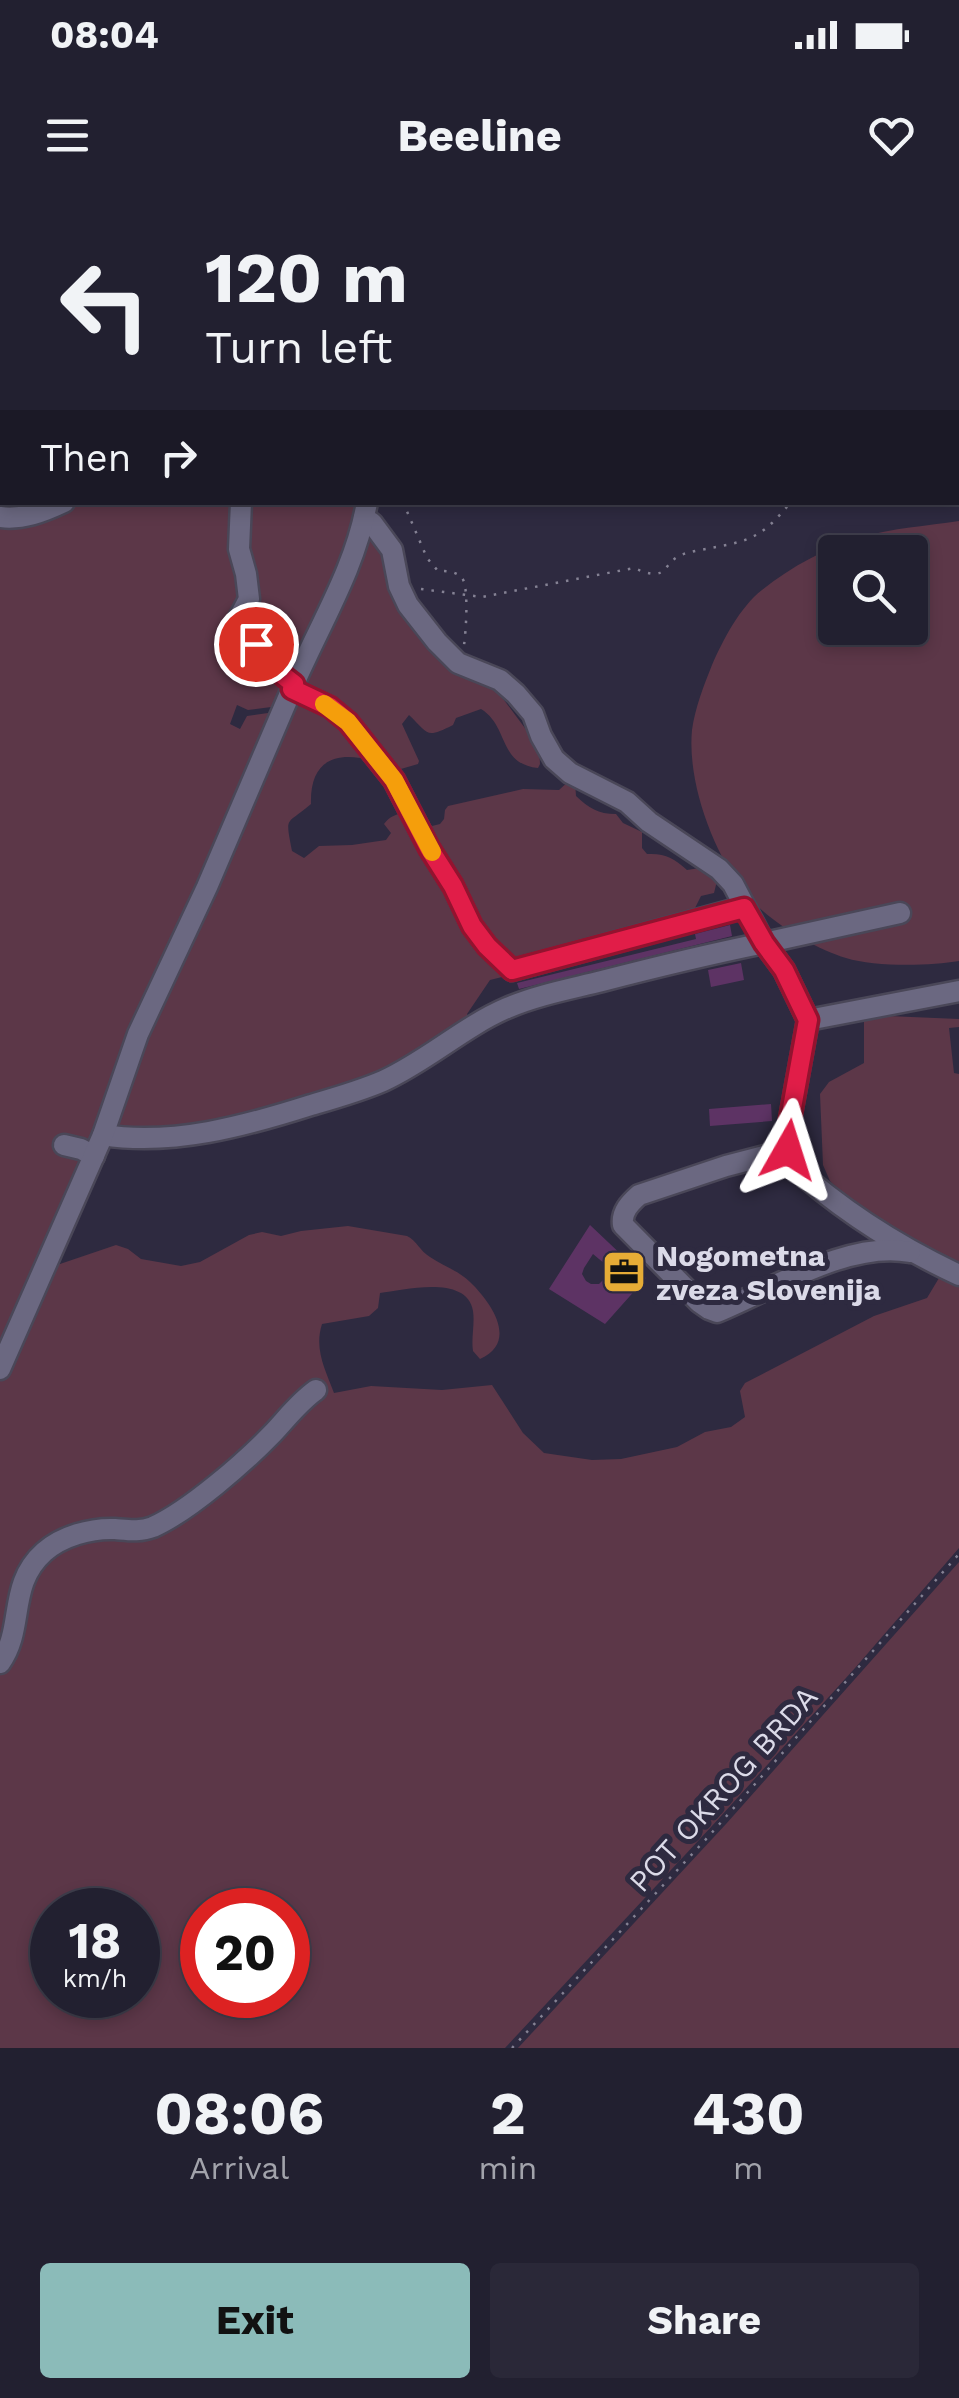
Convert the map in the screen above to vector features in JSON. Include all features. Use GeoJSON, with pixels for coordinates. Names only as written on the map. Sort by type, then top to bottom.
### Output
{"type":"FeatureCollection","features":[{"type":"Feature","properties":{"kind":"lane"},"geometry":{"type":"LineString","coordinates":[[0,517],[14,519],[57,505]]}},
{"type":"Feature","properties":{"kind":"lane"},"geometry":{"type":"LineString","coordinates":[[241,505],[240,549],[249,599],[238,620],[293,686],[348,722],[394,780],[472,926],[512,970],[511,988],[517,1004]]}},
{"type":"Feature","properties":{"kind":"lane"},"geometry":{"type":"LineString","coordinates":[[0,1369],[103,1135],[138,1034],[331,608],[366,510]]}},
{"type":"Feature","properties":{"kind":"lane"},"geometry":{"type":"LineString","coordinates":[[366,510],[392,550],[408,605],[458,663],[500,680],[516,694],[533,714],[554,759],[570,773],[627,802],[662,832],[720,869],[733,884],[764,943],[784,970],[808,1020],[790,1119],[790,1164],[864,1223],[959,1275]]}},
{"type":"Feature","properties":{"kind":"lane"},"geometry":{"type":"LineString","coordinates":[[512,970],[744,908]]}},
{"type":"Feature","properties":{"kind":"lane"},"geometry":{"type":"LineString","coordinates":[[103,1135],[156,1138],[239,1127],[383,1081],[480,1021],[517,1004],[652,968],[900,913]]}},
{"type":"Feature","properties":{"kind":"lane"},"geometry":{"type":"LineString","coordinates":[[808,1020],[959,990]]}},
{"type":"Feature","properties":{"kind":"lane"},"geometry":{"type":"LineString","coordinates":[[64,1145],[94,1156]]}},
{"type":"Feature","properties":{"kind":"lane"},"geometry":{"type":"LineString","coordinates":[[788,1150],[639,1194],[628,1205],[622,1225],[699,1302],[718,1312],[843,1259],[894,1249],[912,1252]]}},
{"type":"Feature","properties":{"kind":"lane"},"geometry":{"type":"LineString","coordinates":[[0,1662],[12,1646],[20,1590],[29,1569],[46,1550],[66,1538],[88,1532],[148,1529],[176,1515],[249,1456],[301,1400],[316,1390]]}},
{"type":"Feature","properties":{"kind":"path"},"geometry":{"type":"LineString","coordinates":[[404,505],[428,558],[438,570],[462,577],[466,588],[463,656]]}},
{"type":"Feature","properties":{"kind":"path"},"geometry":{"type":"LineString","coordinates":[[400,586],[482,597],[634,568],[652,576],[664,572],[683,554],[756,535],[788,505]]}},
{"type":"Feature","properties":{"kind":"path","name":"POT OKROG BRDA"},"geometry":{"type":"LineString","coordinates":[[512,2048],[708,1836],[959,1554]]}},
{"type":"Feature","properties":{"kind":"shaded area"},"geometry":{"type":"Polygon","coordinates":[[[0,505],[357,505],[358,530],[284,683],[279,706],[248,710],[237,705],[230,724],[240,729],[247,716],[275,712],[0,1361],[0,505]]]}},
{"type":"Feature","properties":{"kind":"shaded area"},"geometry":{"type":"Polygon","coordinates":[[[371,515],[396,586],[504,700],[539,747],[538,768],[516,759],[490,716],[481,709],[432,733],[409,715],[402,724],[419,761],[394,771],[298,687],[371,515]]]}},
{"type":"Feature","properties":{"kind":"shaded area"},"geometry":{"type":"Polygon","coordinates":[[[959,521],[959,961],[902,965],[858,961],[819,947],[778,923],[754,903],[733,876],[705,816],[694,772],[693,722],[721,645],[754,597],[818,554],[818,645],[928,645],[928,535],[870,535],[959,521]]]}},
{"type":"Feature","properties":{"kind":"shaded area"},"geometry":{"type":"Polygon","coordinates":[[[298,694],[367,750],[360,758],[338,758],[322,766],[313,781],[311,804],[290,822],[292,851],[304,858],[319,846],[386,840],[391,833],[384,824],[406,813],[510,975],[490,980],[467,1014],[471,1022],[421,1057],[295,1107],[154,1135],[112,1126],[141,1041],[298,694]]]}},
{"type":"Feature","properties":{"kind":"shaded area"},"geometry":{"type":"Polygon","coordinates":[[[570,780],[575,782],[576,796],[585,804],[616,814],[623,823],[642,832],[642,848],[647,854],[669,857],[687,870],[706,867],[718,877],[714,893],[701,896],[688,922],[523,971],[485,938],[421,817],[432,826],[444,819],[448,806],[523,789],[559,790],[570,780]]]}},
{"type":"Feature","properties":{"kind":"shaded area"},"geometry":{"type":"Polygon","coordinates":[[[864,1015],[959,1019],[959,1027],[949,1028],[954,1073],[959,1074],[959,1269],[845,1199],[823,1165],[820,1094],[829,1082],[864,1063],[864,1015]]]}},
{"type":"Feature","properties":{"kind":"shaded area"},"geometry":{"type":"Polygon","coordinates":[[[348,1226],[407,1236],[427,1255],[470,1282],[498,1322],[498,1343],[480,1359],[473,1351],[473,1311],[468,1299],[459,1292],[433,1287],[380,1293],[378,1308],[369,1316],[322,1324],[320,1350],[334,1393],[371,1386],[442,1390],[492,1385],[523,1433],[544,1453],[592,1460],[621,1459],[677,1447],[705,1432],[731,1427],[745,1417],[740,1391],[745,1383],[874,1316],[927,1298],[942,1273],[959,1281],[959,1548],[712,1826],[505,2048],[0,2048],[0,1378],[48,1265],[116,1245],[141,1259],[181,1266],[200,1262],[249,1235],[262,1232],[281,1236],[348,1226]]]}},
{"type":"Feature","properties":{"kind":"shaded area"},"geometry":{"type":"Polygon","coordinates":[[[959,1562],[959,2048],[518,2048],[726,1824],[959,1562]]]}},
{"type":"Feature","properties":{"kind":"building"},"geometry":{"type":"Polygon","coordinates":[[[730,925],[732,936],[519,989],[517,983],[696,939],[695,934],[730,925]]]}},
{"type":"Feature","properties":{"kind":"building"},"geometry":{"type":"Polygon","coordinates":[[[741,963],[744,980],[711,987],[708,970],[741,963]]]}},
{"type":"Feature","properties":{"kind":"building"},"geometry":{"type":"Polygon","coordinates":[[[771,1104],[772,1121],[710,1126],[709,1109],[771,1104]]]}},
{"type":"Feature","properties":{"kind":"building","name":"Nogometna zveza Slovenija"},"geometry":{"type":"Polygon","coordinates":[[[590,1225],[646,1278],[605,1324],[549,1289],[590,1225]],[[593,1254],[582,1274],[586,1281],[599,1284],[609,1274],[605,1264],[593,1254]]]}},
{"type":"Feature","properties":{"kind":"slow traffic"},"geometry":{"type":"LineString","coordinates":[[324,704],[348,722],[394,780],[432,852]]}},
{"type":"Feature","properties":{"kind":"place","name":"Nogometna zveza Slovenija"},"geometry":{"type":"Point","coordinates":[624,1272]}},
{"type":"Feature","properties":{"kind":"route"},"geometry":{"type":"LineString","coordinates":[[256,644],[294,684],[292,689],[330,707],[348,722],[394,780],[472,926],[512,970],[744,908],[784,970],[808,1020],[788,1150]]}}]}
